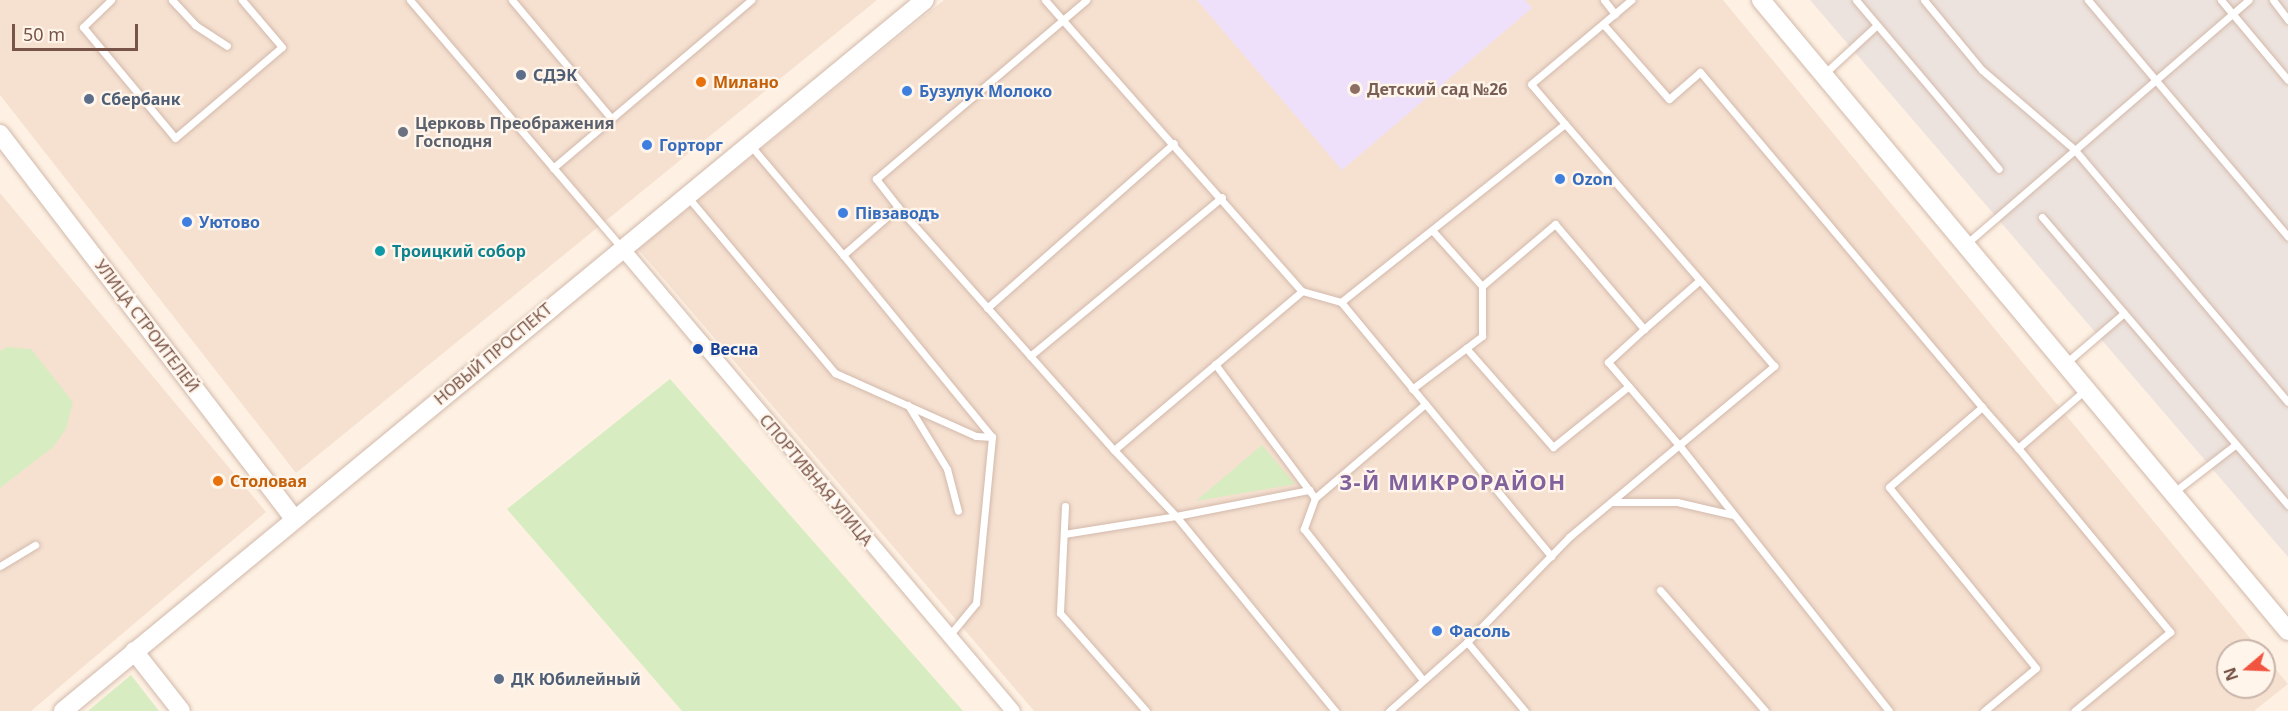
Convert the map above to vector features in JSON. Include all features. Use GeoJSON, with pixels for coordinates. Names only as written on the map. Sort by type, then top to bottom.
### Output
{"type":"FeatureCollection","features":[{"type":"Feature","properties":{"kind":"street","name":"НОВЫЙ ПРОСПЕКТ"},"geometry":{"type":"LineString","coordinates":[[63,711],[621,247],[925,0]]}},
{"type":"Feature","properties":{"kind":"street"},"geometry":{"type":"LineString","coordinates":[[1761,0],[2288,632]]}},
{"type":"Feature","properties":{"kind":"street","name":"УЛИЦА СТРОИТЕЛЕЙ"},"geometry":{"type":"LineString","coordinates":[[0,134],[294,519]]}},
{"type":"Feature","properties":{"kind":"street","name":"СПОРТИВНАЯ УЛИЦА"},"geometry":{"type":"LineString","coordinates":[[621,247],[947,637],[1013,711]]}},
{"type":"Feature","properties":{"kind":"street"},"geometry":{"type":"LineString","coordinates":[[134,651],[181,711]]}},
{"type":"Feature","properties":{"kind":"lane"},"geometry":{"type":"LineString","coordinates":[[111,0],[83,27],[175,138],[282,47],[242,0]]}},
{"type":"Feature","properties":{"kind":"lane"},"geometry":{"type":"LineString","coordinates":[[172,0],[195,25],[227,46]]}},
{"type":"Feature","properties":{"kind":"lane"},"geometry":{"type":"LineString","coordinates":[[410,0],[621,247]]}},
{"type":"Feature","properties":{"kind":"lane"},"geometry":{"type":"LineString","coordinates":[[512,0],[611,118]]}},
{"type":"Feature","properties":{"kind":"lane"},"geometry":{"type":"LineString","coordinates":[[553,168],[751,0]]}},
{"type":"Feature","properties":{"kind":"lane"},"geometry":{"type":"LineString","coordinates":[[1045,0],[1222,197],[1302,291],[1341,302],[1551,556]]}},
{"type":"Feature","properties":{"kind":"lane"},"geometry":{"type":"LineString","coordinates":[[1086,0],[876,179],[987,308],[1176,516],[1335,711]]}},
{"type":"Feature","properties":{"kind":"lane"},"geometry":{"type":"LineString","coordinates":[[1604,0],[1615,14]]}},
{"type":"Feature","properties":{"kind":"lane"},"geometry":{"type":"LineString","coordinates":[[1389,711],[1467,642],[1551,556],[1611,502],[1774,366],[1531,84],[1631,0]]}},
{"type":"Feature","properties":{"kind":"lane"},"geometry":{"type":"LineString","coordinates":[[1856,0],[1999,170]]}},
{"type":"Feature","properties":{"kind":"lane"},"geometry":{"type":"LineString","coordinates":[[1924,0],[1982,70],[2074,149],[2288,402]]}},
{"type":"Feature","properties":{"kind":"lane"},"geometry":{"type":"LineString","coordinates":[[2088,0],[2288,237]]}},
{"type":"Feature","properties":{"kind":"lane"},"geometry":{"type":"LineString","coordinates":[[2221,0],[2288,80]]}},
{"type":"Feature","properties":{"kind":"lane"},"geometry":{"type":"LineString","coordinates":[[1965,244],[2074,149],[2158,82],[2249,0]]}},
{"type":"Feature","properties":{"kind":"lane"},"geometry":{"type":"LineString","coordinates":[[2273,0],[2288,20]]}},
{"type":"Feature","properties":{"kind":"lane"},"geometry":{"type":"LineString","coordinates":[[1603,24],[1670,99],[1700,72],[2018,448],[2170,632],[2074,711]]}},
{"type":"Feature","properties":{"kind":"lane"},"geometry":{"type":"LineString","coordinates":[[1823,75],[1877,25]]}},
{"type":"Feature","properties":{"kind":"lane"},"geometry":{"type":"LineString","coordinates":[[1341,302],[1565,124]]}},
{"type":"Feature","properties":{"kind":"lane"},"geometry":{"type":"LineString","coordinates":[[749,143],[992,437],[976,603],[947,637]]}},
{"type":"Feature","properties":{"kind":"lane"},"geometry":{"type":"LineString","coordinates":[[987,308],[1174,143]]}},
{"type":"Feature","properties":{"kind":"lane"},"geometry":{"type":"LineString","coordinates":[[686,195],[835,373],[976,436],[992,437]]}},
{"type":"Feature","properties":{"kind":"lane"},"geometry":{"type":"LineString","coordinates":[[1030,356],[1222,197]]}},
{"type":"Feature","properties":{"kind":"lane"},"geometry":{"type":"LineString","coordinates":[[843,255],[898,207]]}},
{"type":"Feature","properties":{"kind":"lane"},"geometry":{"type":"LineString","coordinates":[[2042,218],[2288,505]]}},
{"type":"Feature","properties":{"kind":"lane"},"geometry":{"type":"LineString","coordinates":[[1482,286],[1556,224],[1644,329]]}},
{"type":"Feature","properties":{"kind":"lane"},"geometry":{"type":"LineString","coordinates":[[1412,388],[1482,336],[1482,286],[1432,230]]}},
{"type":"Feature","properties":{"kind":"lane"},"geometry":{"type":"LineString","coordinates":[[1700,280],[1608,362],[1679,445],[1888,711]]}},
{"type":"Feature","properties":{"kind":"lane"},"geometry":{"type":"LineString","coordinates":[[1114,450],[1302,291]]}},
{"type":"Feature","properties":{"kind":"lane"},"geometry":{"type":"LineString","coordinates":[[2065,364],[2124,314]]}},
{"type":"Feature","properties":{"kind":"lane"},"geometry":{"type":"LineString","coordinates":[[1466,348],[1553,447],[1629,386]]}},
{"type":"Feature","properties":{"kind":"lane"},"geometry":{"type":"LineString","coordinates":[[1215,364],[1315,498]]}},
{"type":"Feature","properties":{"kind":"lane"},"geometry":{"type":"LineString","coordinates":[[2018,448],[2086,389]]}},
{"type":"Feature","properties":{"kind":"lane"},"geometry":{"type":"LineString","coordinates":[[1424,680],[1304,529],[1315,498],[1425,404]]}},
{"type":"Feature","properties":{"kind":"lane"},"geometry":{"type":"LineString","coordinates":[[908,405],[947,470],[958,511]]}},
{"type":"Feature","properties":{"kind":"lane"},"geometry":{"type":"LineString","coordinates":[[1982,407],[1889,487],[2036,668],[1984,711]]}},
{"type":"Feature","properties":{"kind":"lane"},"geometry":{"type":"LineString","coordinates":[[2172,493],[2236,444]]}},
{"type":"Feature","properties":{"kind":"lane"},"geometry":{"type":"LineString","coordinates":[[1064,534],[1176,516],[1309,490]]}},
{"type":"Feature","properties":{"kind":"lane"},"geometry":{"type":"LineString","coordinates":[[1611,502],[1677,502],[1734,515]]}},
{"type":"Feature","properties":{"kind":"lane"},"geometry":{"type":"LineString","coordinates":[[1065,506],[1060,612],[1146,711]]}},
{"type":"Feature","properties":{"kind":"lane"},"geometry":{"type":"LineString","coordinates":[[0,566],[35,545]]}},
{"type":"Feature","properties":{"kind":"lane"},"geometry":{"type":"LineString","coordinates":[[1660,590],[1765,711]]}},
{"type":"Feature","properties":{"kind":"lane"},"geometry":{"type":"LineString","coordinates":[[1467,642],[1525,711]]}},
{"type":"Feature","properties":{"kind":"shaded area"},"geometry":{"type":"Polygon","coordinates":[[[0,0],[877,0],[296,473],[0,95],[0,0]]]}},
{"type":"Feature","properties":{"kind":"shaded area"},"geometry":{"type":"Polygon","coordinates":[[[944,0],[1723,0],[2251,639],[2216,639],[2216,699],[2269,699],[2254,711],[1034,711],[638,249],[944,0]]]}},
{"type":"Feature","properties":{"kind":"shaded area","name":"Детский сад №26"},"geometry":{"type":"Polygon","coordinates":[[[1197,0],[1525,0],[1532,8],[1342,170],[1197,0]]]}},
{"type":"Feature","properties":{"kind":"shaded area"},"geometry":{"type":"Polygon","coordinates":[[[1810,0],[2288,0],[2288,557],[1810,0]]]}},
{"type":"Feature","properties":{"kind":"shaded area"},"geometry":{"type":"Polygon","coordinates":[[[0,193],[266,512],[31,711],[0,711],[0,193]]]}},
{"type":"Feature","properties":{"kind":"shaded area"},"geometry":{"type":"Polygon","coordinates":[[[2276,670],[2288,684],[2276,694],[2276,670]]]}},
{"type":"Feature","properties":{"kind":"green space"},"geometry":{"type":"Polygon","coordinates":[[[7,347],[31,349],[73,402],[66,429],[53,447],[0,488],[0,351],[7,347]]]}},
{"type":"Feature","properties":{"kind":"green space"},"geometry":{"type":"Polygon","coordinates":[[[670,379],[963,711],[682,711],[507,509],[670,379]]]}},
{"type":"Feature","properties":{"kind":"green space"},"geometry":{"type":"Polygon","coordinates":[[[1262,445],[1295,484],[1196,501],[1262,445]]]}},
{"type":"Feature","properties":{"kind":"green space"},"geometry":{"type":"Polygon","coordinates":[[[131,675],[159,711],[88,711],[131,675]]]}},
{"type":"Feature","properties":{"kind":"place","name":"СДЭК"},"geometry":{"type":"Point","coordinates":[521,75]}},
{"type":"Feature","properties":{"kind":"place","name":"Милано"},"geometry":{"type":"Point","coordinates":[701,82]}},
{"type":"Feature","properties":{"kind":"place","name":"Детский сад №26"},"geometry":{"type":"Point","coordinates":[1355,89]}},
{"type":"Feature","properties":{"kind":"place","name":"Бузулук Молоко"},"geometry":{"type":"Point","coordinates":[907,91]}},
{"type":"Feature","properties":{"kind":"place","name":"Сбербанк"},"geometry":{"type":"Point","coordinates":[89,99]}},
{"type":"Feature","properties":{"kind":"place","name":"Церковь Преображения Господня"},"geometry":{"type":"Point","coordinates":[403,132]}},
{"type":"Feature","properties":{"kind":"place","name":"Горторг"},"geometry":{"type":"Point","coordinates":[647,145]}},
{"type":"Feature","properties":{"kind":"place","name":"Ozon"},"geometry":{"type":"Point","coordinates":[1560,179]}},
{"type":"Feature","properties":{"kind":"place","name":"Півзаводъ"},"geometry":{"type":"Point","coordinates":[843,213]}},
{"type":"Feature","properties":{"kind":"place","name":"Уютово"},"geometry":{"type":"Point","coordinates":[187,222]}},
{"type":"Feature","properties":{"kind":"place","name":"Троицкий собор"},"geometry":{"type":"Point","coordinates":[380,251]}},
{"type":"Feature","properties":{"kind":"place","name":"Весна"},"geometry":{"type":"Point","coordinates":[698,349]}},
{"type":"Feature","properties":{"kind":"place","name":"Столовая"},"geometry":{"type":"Point","coordinates":[218,481]}},
{"type":"Feature","properties":{"kind":"place","name":"Фасоль"},"geometry":{"type":"Point","coordinates":[1437,631]}},
{"type":"Feature","properties":{"kind":"place","name":"ДК Юбилейный"},"geometry":{"type":"Point","coordinates":[499,679]}},
{"type":"Feature","properties":{"kind":"district","name":"3-Й МИКРОРАЙОН"},"geometry":{"type":"Point","coordinates":[1453,482]}}]}
